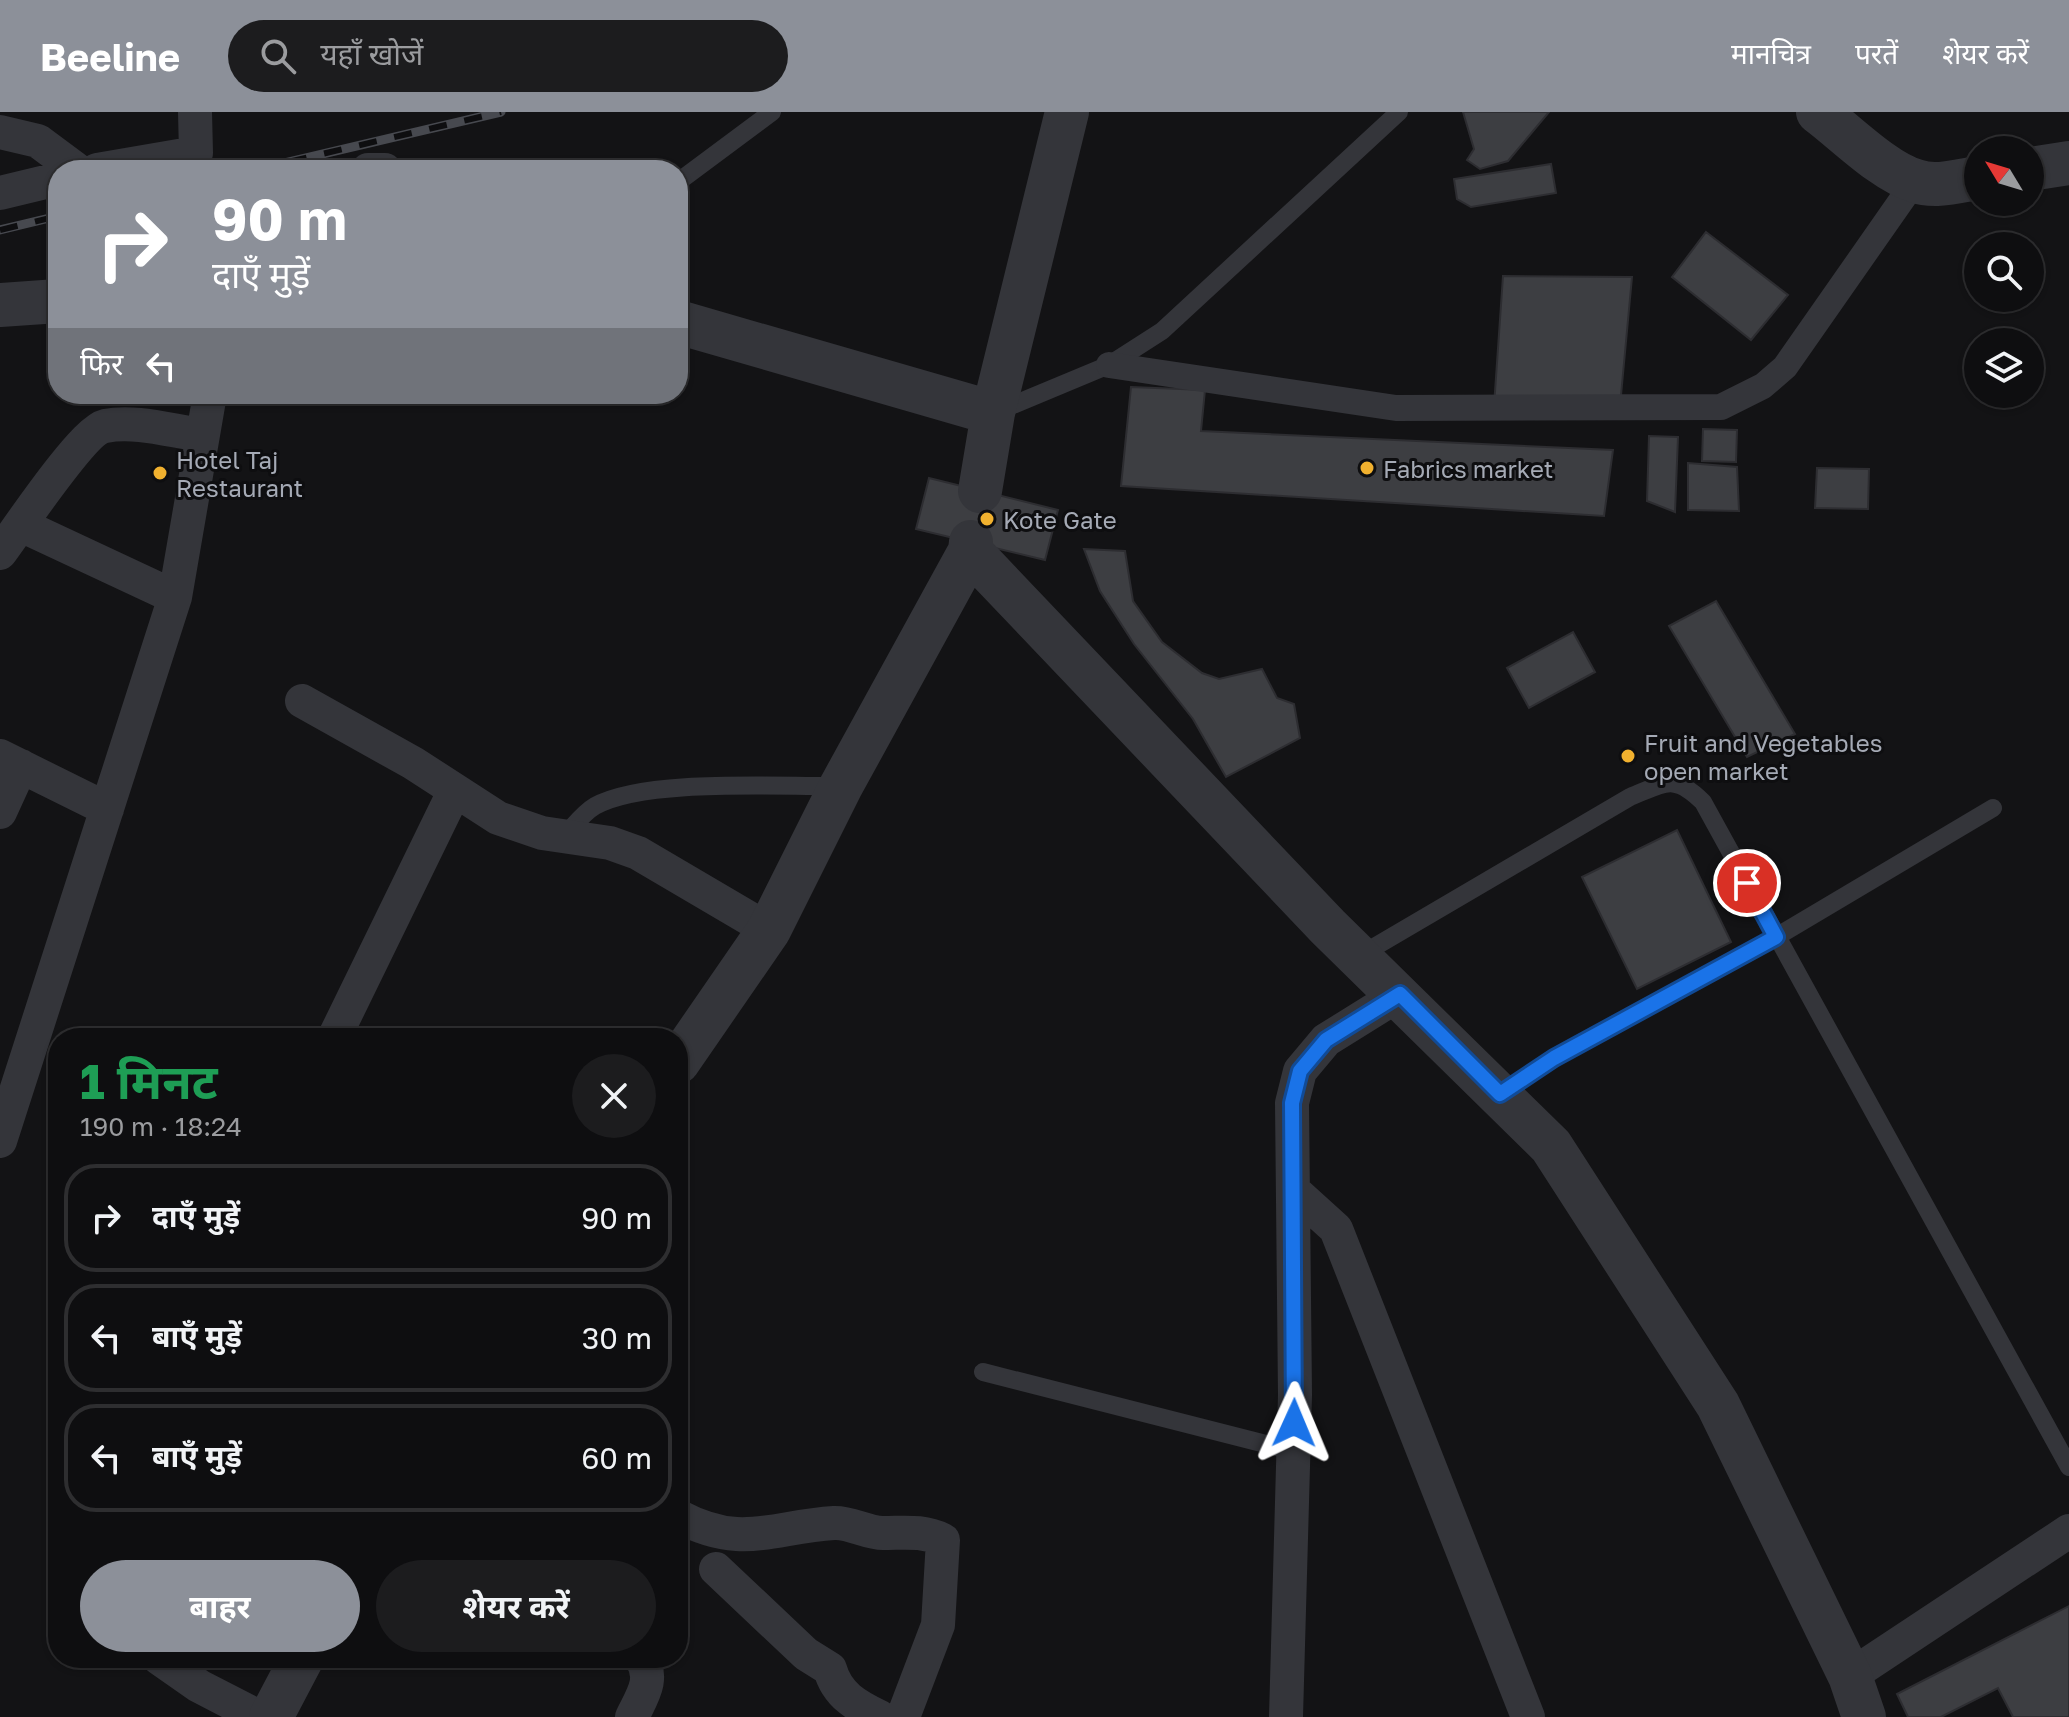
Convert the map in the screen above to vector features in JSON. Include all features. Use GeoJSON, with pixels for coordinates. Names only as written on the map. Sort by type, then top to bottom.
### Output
{"type":"FeatureCollection","features":[{"type":"Feature","properties":{"kind":"street"},"geometry":{"type":"LineString","coordinates":[[155,160],[196,153],[195,112]]}},
{"type":"Feature","properties":{"kind":"street"},"geometry":{"type":"LineString","coordinates":[[980,491],[993,413],[1067,112]]}},
{"type":"Feature","properties":{"kind":"street"},"geometry":{"type":"LineString","coordinates":[[1818,112],[1891,168],[1915,181],[1935,184],[1964,180]]}},
{"type":"Feature","properties":{"kind":"street"},"geometry":{"type":"LineString","coordinates":[[0,132],[38,141],[64,160]]}},
{"type":"Feature","properties":{"kind":"street"},"geometry":{"type":"LineString","coordinates":[[2044,167],[2069,163]]}},
{"type":"Feature","properties":{"kind":"street"},"geometry":{"type":"LineString","coordinates":[[0,193],[48,181]]}},
{"type":"Feature","properties":{"kind":"street"},"geometry":{"type":"LineString","coordinates":[[1109,365],[1396,408],[1721,407],[1763,386],[1785,367],[1915,181]]}},
{"type":"Feature","properties":{"kind":"street"},"geometry":{"type":"LineString","coordinates":[[0,305],[48,302]]}},
{"type":"Feature","properties":{"kind":"street"},"geometry":{"type":"LineString","coordinates":[[688,325],[993,413]]}},
{"type":"Feature","properties":{"kind":"street"},"geometry":{"type":"LineString","coordinates":[[0,1141],[175,597],[208,404]]}},
{"type":"Feature","properties":{"kind":"street"},"geometry":{"type":"LineString","coordinates":[[0,553],[83,442],[101,426],[130,424],[202,435]]}},
{"type":"Feature","properties":{"kind":"street"},"geometry":{"type":"LineString","coordinates":[[21,525],[175,597]]}},
{"type":"Feature","properties":{"kind":"street"},"geometry":{"type":"LineString","coordinates":[[688,1047],[769,930],[841,786],[971,547],[1359,956],[1551,1146],[1718,1405],[1850,1676],[1864,1717]]}},
{"type":"Feature","properties":{"kind":"street"},"geometry":{"type":"LineString","coordinates":[[302,701],[413,763],[498,818],[563,837],[610,843],[638,853],[769,930]]}},
{"type":"Feature","properties":{"kind":"street"},"geometry":{"type":"LineString","coordinates":[[0,812],[10,761],[107,809]]}},
{"type":"Feature","properties":{"kind":"street"},"geometry":{"type":"LineString","coordinates":[[339,1028],[454,792]]}},
{"type":"Feature","properties":{"kind":"street"},"geometry":{"type":"LineString","coordinates":[[1286,1717],[1293,1451],[1292,1103],[1300,1071],[1326,1040],[1400,994]]}},
{"type":"Feature","properties":{"kind":"street"},"geometry":{"type":"LineString","coordinates":[[1293,1190],[1336,1229],[1528,1717]]}},
{"type":"Feature","properties":{"kind":"street"},"geometry":{"type":"LineString","coordinates":[[688,1522],[701,1529],[732,1535],[782,1533],[837,1523],[879,1533],[909,1531],[943,1540],[938,1625],[903,1717]]}},
{"type":"Feature","properties":{"kind":"street"},"geometry":{"type":"LineString","coordinates":[[1850,1676],[2069,1531]]}},
{"type":"Feature","properties":{"kind":"street"},"geometry":{"type":"LineString","coordinates":[[716,1569],[806,1654],[830,1669],[834,1685],[855,1705],[880,1717]]}},
{"type":"Feature","properties":{"kind":"street"},"geometry":{"type":"LineString","coordinates":[[173,1668],[199,1686],[259,1717]]}},
{"type":"Feature","properties":{"kind":"street"},"geometry":{"type":"LineString","coordinates":[[271,1717],[297,1668]]}},
{"type":"Feature","properties":{"kind":"street"},"geometry":{"type":"LineString","coordinates":[[632,1717],[647,1687],[647,1668]]}},
{"type":"Feature","properties":{"kind":"lane"},"geometry":{"type":"LineString","coordinates":[[688,175],[772,112]]}},
{"type":"Feature","properties":{"kind":"lane"},"geometry":{"type":"LineString","coordinates":[[993,413],[1109,365],[1162,331],[1399,112]]}},
{"type":"Feature","properties":{"kind":"lane"},"geometry":{"type":"LineString","coordinates":[[1359,956],[1630,797],[1670,781],[1686,785],[1703,802],[2069,1467]]}},
{"type":"Feature","properties":{"kind":"lane"},"geometry":{"type":"LineString","coordinates":[[563,837],[592,808],[618,796],[656,789],[841,786]]}},
{"type":"Feature","properties":{"kind":"lane"},"geometry":{"type":"LineString","coordinates":[[1500,1094],[1554,1058],[1776,937],[1993,808]]}},
{"type":"Feature","properties":{"kind":"lane"},"geometry":{"type":"LineString","coordinates":[[983,1372],[1293,1451]]}},
{"type":"Feature","properties":{"kind":"building"},"geometry":{"type":"Polygon","coordinates":[[[1463,112],[1549,112],[1508,161],[1480,169],[1467,160],[1474,149],[1463,112]]]}},
{"type":"Feature","properties":{"kind":"building"},"geometry":{"type":"Polygon","coordinates":[[[1551,164],[1556,193],[1471,207],[1457,199],[1454,179],[1551,164]]]}},
{"type":"Feature","properties":{"kind":"building"},"geometry":{"type":"Polygon","coordinates":[[[1706,232],[1788,295],[1751,340],[1672,277],[1706,232]]]}},
{"type":"Feature","properties":{"kind":"building"},"geometry":{"type":"Polygon","coordinates":[[[1503,276],[1632,277],[1620,406],[1494,406],[1503,276]]]}},
{"type":"Feature","properties":{"kind":"building","name":"Fabrics market"},"geometry":{"type":"Polygon","coordinates":[[[1131,387],[1205,390],[1201,431],[1613,450],[1604,516],[1121,486],[1131,387]]]}},
{"type":"Feature","properties":{"kind":"building"},"geometry":{"type":"Polygon","coordinates":[[[1703,429],[1737,430],[1736,462],[1702,461],[1703,429]]]}},
{"type":"Feature","properties":{"kind":"building"},"geometry":{"type":"Polygon","coordinates":[[[1649,436],[1678,437],[1675,512],[1647,501],[1649,436]]]}},
{"type":"Feature","properties":{"kind":"building"},"geometry":{"type":"Polygon","coordinates":[[[1688,463],[1737,467],[1739,511],[1688,510],[1688,463]]]}},
{"type":"Feature","properties":{"kind":"building"},"geometry":{"type":"Polygon","coordinates":[[[1817,468],[1869,469],[1868,509],[1815,508],[1817,468]]]}},
{"type":"Feature","properties":{"kind":"building","name":"Kote Gate"},"geometry":{"type":"Polygon","coordinates":[[[929,478],[1058,510],[1045,560],[916,529],[929,478]]]}},
{"type":"Feature","properties":{"kind":"building"},"geometry":{"type":"Polygon","coordinates":[[[1084,549],[1125,551],[1133,601],[1162,642],[1202,673],[1219,679],[1262,669],[1277,698],[1294,704],[1300,738],[1226,777],[1193,719],[1134,644],[1100,591],[1084,549]]]}},
{"type":"Feature","properties":{"kind":"building"},"geometry":{"type":"Polygon","coordinates":[[[1716,601],[1795,734],[1747,757],[1669,626],[1716,601]]]}},
{"type":"Feature","properties":{"kind":"building"},"geometry":{"type":"Polygon","coordinates":[[[1573,632],[1595,672],[1529,708],[1507,668],[1573,632]]]}},
{"type":"Feature","properties":{"kind":"building"},"geometry":{"type":"Polygon","coordinates":[[[1677,830],[1731,942],[1637,989],[1582,877],[1677,830]]]}},
{"type":"Feature","properties":{"kind":"building"},"geometry":{"type":"Polygon","coordinates":[[[2069,1606],[2069,1717],[2013,1717],[1998,1688],[1941,1717],[1908,1717],[1897,1694],[2069,1606]]]}},
{"type":"Feature","properties":{"kind":"railway"},"geometry":{"type":"LineString","coordinates":[[297,160],[501,112]]}},
{"type":"Feature","properties":{"kind":"railway"},"geometry":{"type":"LineString","coordinates":[[0,230],[48,218]]}},
{"type":"Feature","properties":{"kind":"place","name":"Fabrics market"},"geometry":{"type":"Point","coordinates":[1367,468]}},
{"type":"Feature","properties":{"kind":"place","name":"Hotel Taj Restaurant"},"geometry":{"type":"Point","coordinates":[160,473]}},
{"type":"Feature","properties":{"kind":"place","name":"Kote Gate"},"geometry":{"type":"Point","coordinates":[987,519]}},
{"type":"Feature","properties":{"kind":"place","name":"Fruit and Vegetables open market"},"geometry":{"type":"Point","coordinates":[1628,756]}},
{"type":"Feature","properties":{"kind":"route"},"geometry":{"type":"LineString","coordinates":[[1294,1423],[1292,1103],[1300,1071],[1326,1040],[1400,994],[1500,1094],[1554,1058],[1776,937],[1747,883]]}}]}
